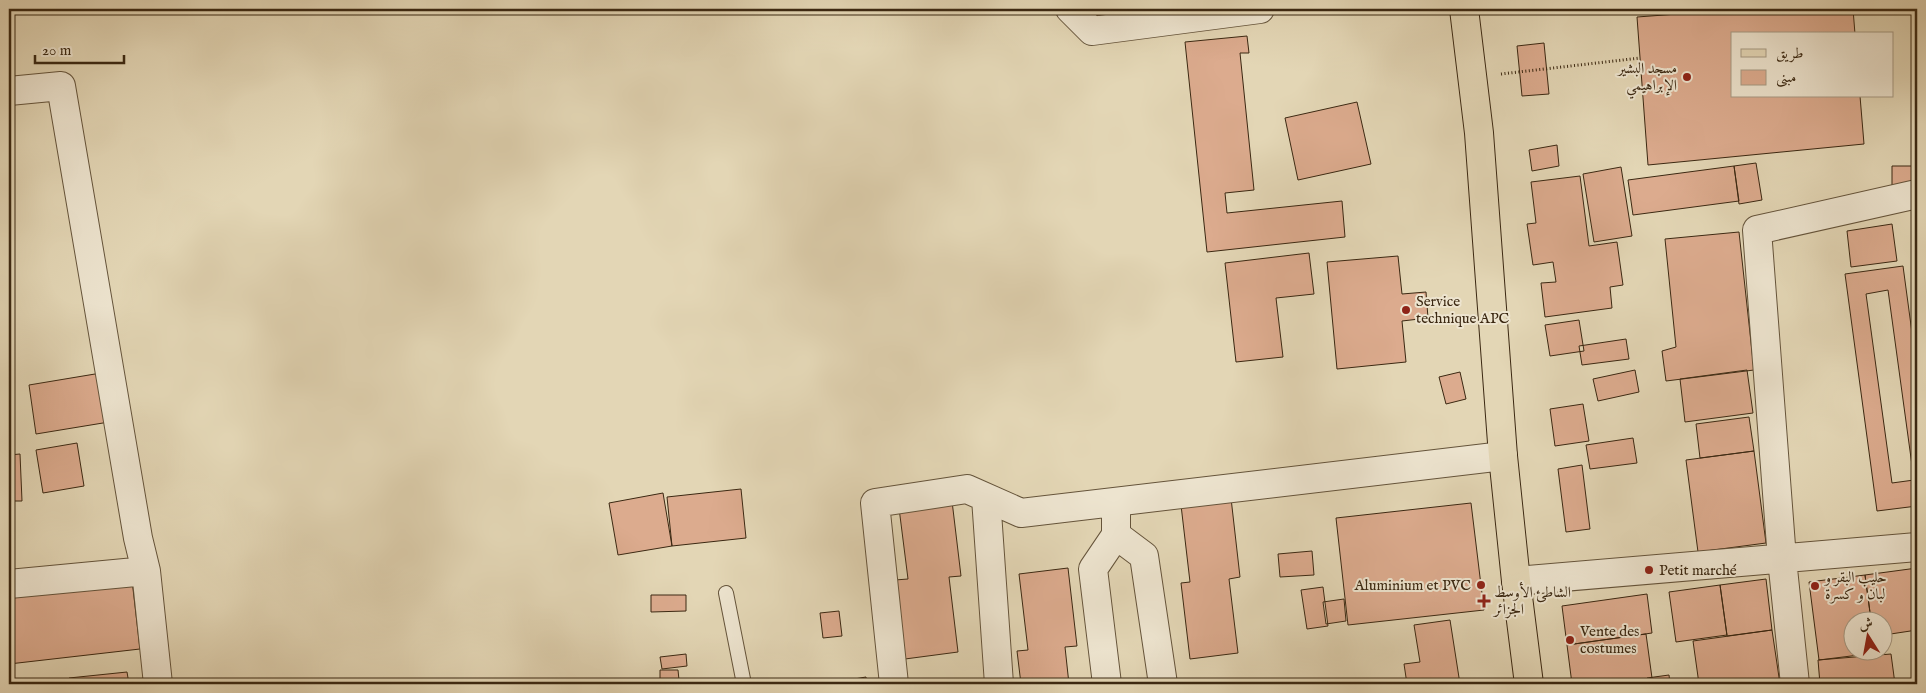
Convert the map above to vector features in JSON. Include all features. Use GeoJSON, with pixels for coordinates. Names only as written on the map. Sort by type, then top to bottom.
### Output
{"type":"FeatureCollection","features":[{"type":"Feature","properties":{"kind":"main road"},"geometry":{"type":"LineString","coordinates":[[1464,9],[1474,77],[1479,133],[1503,456],[1529,684]]}},
{"type":"Feature","properties":{"kind":"street"},"geometry":{"type":"LineString","coordinates":[[1070,9],[1092,31],[1260,9]]}},
{"type":"Feature","properties":{"kind":"street"},"geometry":{"type":"LineString","coordinates":[[9,91],[61,86],[136,528],[146,571],[158,684]]}},
{"type":"Feature","properties":{"kind":"street"},"geometry":{"type":"LineString","coordinates":[[1795,684],[1782,559],[1757,230],[1917,194]]}},
{"type":"Feature","properties":{"kind":"street"},"geometry":{"type":"LineString","coordinates":[[894,684],[874,503],[967,489],[1021,513],[1503,456]]}},
{"type":"Feature","properties":{"kind":"street"},"geometry":{"type":"LineString","coordinates":[[986,498],[999,684]]}},
{"type":"Feature","properties":{"kind":"street"},"geometry":{"type":"LineString","coordinates":[[1107,684],[1093,570],[1116,535],[1116,503]]}},
{"type":"Feature","properties":{"kind":"street"},"geometry":{"type":"LineString","coordinates":[[1116,535],[1144,556],[1162,684]]}},
{"type":"Feature","properties":{"kind":"street"},"geometry":{"type":"LineString","coordinates":[[1516,581],[1917,547]]}},
{"type":"Feature","properties":{"kind":"street"},"geometry":{"type":"LineString","coordinates":[[9,584],[146,571]]}},
{"type":"Feature","properties":{"kind":"lane"},"geometry":{"type":"LineString","coordinates":[[726,592],[744,684]]}},
{"type":"Feature","properties":{"kind":"path"},"geometry":{"type":"LineString","coordinates":[[1474,77],[1640,58]]}},
{"type":"Feature","properties":{"kind":"building"},"geometry":{"type":"Polygon","coordinates":[[[1088,9],[1128,9],[1129,13],[1090,19],[1088,9]]]}},
{"type":"Feature","properties":{"kind":"building"},"geometry":{"type":"Polygon","coordinates":[[[1694,9],[1745,9],[1691,13],[1694,9]]]}},
{"type":"Feature","properties":{"kind":"building","name":"مسجد البشير الإبراهيمي"},"geometry":{"type":"Polygon","coordinates":[[[1745,9],[1853,9],[1855,32],[1731,32],[1731,98],[1860,98],[1864,144],[1648,165],[1637,17],[1745,9]]]}},
{"type":"Feature","properties":{"kind":"building"},"geometry":{"type":"Polygon","coordinates":[[[1247,36],[1249,53],[1240,53],[1254,190],[1225,193],[1227,213],[1342,201],[1345,237],[1207,252],[1185,42],[1247,36]]]}},
{"type":"Feature","properties":{"kind":"building"},"geometry":{"type":"Polygon","coordinates":[[[1544,43],[1549,94],[1522,96],[1517,46],[1544,43]]]}},
{"type":"Feature","properties":{"kind":"building"},"geometry":{"type":"Polygon","coordinates":[[[1357,102],[1371,164],[1298,180],[1285,118],[1357,102]]]}},
{"type":"Feature","properties":{"kind":"building"},"geometry":{"type":"Polygon","coordinates":[[[1557,145],[1559,166],[1532,171],[1529,150],[1557,145]]]}},
{"type":"Feature","properties":{"kind":"building"},"geometry":{"type":"Polygon","coordinates":[[[1756,163],[1762,200],[1739,204],[1734,166],[1756,163]]]}},
{"type":"Feature","properties":{"kind":"building"},"geometry":{"type":"Polygon","coordinates":[[[1734,166],[1739,201],[1633,215],[1628,180],[1734,166]]]}},
{"type":"Feature","properties":{"kind":"building"},"geometry":{"type":"Polygon","coordinates":[[[1892,166],[1917,166],[1917,191],[1892,191],[1892,166]]]}},
{"type":"Feature","properties":{"kind":"building"},"geometry":{"type":"Polygon","coordinates":[[[1621,167],[1632,236],[1594,242],[1583,174],[1621,167]]]}},
{"type":"Feature","properties":{"kind":"building"},"geometry":{"type":"Polygon","coordinates":[[[1580,176],[1589,246],[1617,242],[1623,285],[1610,287],[1612,308],[1545,317],[1541,283],[1556,282],[1553,262],[1533,265],[1527,224],[1536,223],[1531,182],[1580,176]]]}},
{"type":"Feature","properties":{"kind":"building"},"geometry":{"type":"Polygon","coordinates":[[[1892,224],[1897,261],[1851,267],[1847,231],[1892,224]]]}},
{"type":"Feature","properties":{"kind":"building"},"geometry":{"type":"Polygon","coordinates":[[[1739,232],[1754,370],[1666,381],[1662,351],[1676,347],[1665,239],[1739,232]]]}},
{"type":"Feature","properties":{"kind":"building"},"geometry":{"type":"Polygon","coordinates":[[[1309,253],[1314,294],[1276,298],[1283,357],[1236,362],[1225,263],[1309,253]]]}},
{"type":"Feature","properties":{"kind":"building"},"geometry":{"type":"Polygon","coordinates":[[[1398,256],[1402,294],[1426,292],[1428,318],[1402,321],[1406,362],[1337,369],[1327,262],[1398,256]]]}},
{"type":"Feature","properties":{"kind":"building"},"geometry":{"type":"Polygon","coordinates":[[[1903,266],[1917,370],[1917,506],[1877,511],[1845,274],[1903,266]],[[1888,290],[1866,294],[1892,483],[1914,480],[1888,290]]]}},
{"type":"Feature","properties":{"kind":"building"},"geometry":{"type":"Polygon","coordinates":[[[1579,320],[1584,351],[1550,356],[1545,325],[1579,320]]]}},
{"type":"Feature","properties":{"kind":"building"},"geometry":{"type":"Polygon","coordinates":[[[1626,339],[1629,359],[1582,365],[1579,346],[1626,339]]]}},
{"type":"Feature","properties":{"kind":"building"},"geometry":{"type":"Polygon","coordinates":[[[1635,370],[1639,392],[1598,401],[1593,379],[1635,370]]]}},
{"type":"Feature","properties":{"kind":"building"},"geometry":{"type":"Polygon","coordinates":[[[1747,370],[1753,413],[1685,422],[1680,379],[1747,370]]]}},
{"type":"Feature","properties":{"kind":"building"},"geometry":{"type":"Polygon","coordinates":[[[1460,372],[1466,399],[1446,404],[1439,377],[1460,372]]]}},
{"type":"Feature","properties":{"kind":"building"},"geometry":{"type":"Polygon","coordinates":[[[101,373],[109,422],[36,434],[29,385],[101,373]]]}},
{"type":"Feature","properties":{"kind":"building"},"geometry":{"type":"Polygon","coordinates":[[[1583,404],[1589,441],[1555,446],[1550,409],[1583,404]]]}},
{"type":"Feature","properties":{"kind":"building"},"geometry":{"type":"Polygon","coordinates":[[[1749,417],[1754,451],[1700,458],[1696,424],[1749,417]]]}},
{"type":"Feature","properties":{"kind":"building"},"geometry":{"type":"Polygon","coordinates":[[[1633,438],[1637,463],[1590,469],[1586,445],[1633,438]]]}},
{"type":"Feature","properties":{"kind":"building"},"geometry":{"type":"Polygon","coordinates":[[[77,443],[84,486],[43,493],[36,450],[77,443]]]}},
{"type":"Feature","properties":{"kind":"building"},"geometry":{"type":"Polygon","coordinates":[[[1754,451],[1766,543],[1698,552],[1686,460],[1754,451]]]}},
{"type":"Feature","properties":{"kind":"building"},"geometry":{"type":"Polygon","coordinates":[[[20,454],[22,501],[9,501],[9,455],[20,454]]]}},
{"type":"Feature","properties":{"kind":"building"},"geometry":{"type":"Polygon","coordinates":[[[1582,465],[1590,529],[1566,532],[1558,469],[1582,465]]]}},
{"type":"Feature","properties":{"kind":"building"},"geometry":{"type":"Polygon","coordinates":[[[741,489],[746,538],[672,546],[667,497],[741,489]]]}},
{"type":"Feature","properties":{"kind":"building"},"geometry":{"type":"Polygon","coordinates":[[[663,493],[672,546],[618,555],[609,503],[663,493]]]}},
{"type":"Feature","properties":{"kind":"building"},"geometry":{"type":"Polygon","coordinates":[[[1231,498],[1240,577],[1229,579],[1238,653],[1190,659],[1181,583],[1190,582],[1181,505],[1231,498]]]}},
{"type":"Feature","properties":{"kind":"building"},"geometry":{"type":"Polygon","coordinates":[[[952,501],[961,576],[949,577],[958,652],[905,659],[895,580],[908,579],[899,508],[952,501]]]}},
{"type":"Feature","properties":{"kind":"building"},"geometry":{"type":"Polygon","coordinates":[[[1471,503],[1484,610],[1348,625],[1336,518],[1471,503]]]}},
{"type":"Feature","properties":{"kind":"building"},"geometry":{"type":"Polygon","coordinates":[[[1312,551],[1314,575],[1280,577],[1278,554],[1312,551]]]}},
{"type":"Feature","properties":{"kind":"building"},"geometry":{"type":"Polygon","coordinates":[[[1068,568],[1077,646],[1065,647],[1069,684],[1021,684],[1017,651],[1028,650],[1019,574],[1068,568]]]}},
{"type":"Feature","properties":{"kind":"building"},"geometry":{"type":"Polygon","coordinates":[[[1917,568],[1917,630],[1894,633],[1894,610],[1870,610],[1865,575],[1917,568]]]}},
{"type":"Feature","properties":{"kind":"building"},"geometry":{"type":"Polygon","coordinates":[[[1865,575],[1870,610],[1844,610],[1844,657],[1819,660],[1809,582],[1865,575]]]}},
{"type":"Feature","properties":{"kind":"building"},"geometry":{"type":"Polygon","coordinates":[[[1766,579],[1772,630],[1727,636],[1720,585],[1766,579]]]}},
{"type":"Feature","properties":{"kind":"building"},"geometry":{"type":"Polygon","coordinates":[[[132,580],[140,649],[9,664],[9,594],[132,580]]]}},
{"type":"Feature","properties":{"kind":"building"},"geometry":{"type":"Polygon","coordinates":[[[1720,585],[1727,635],[1676,642],[1669,592],[1720,585]]]}},
{"type":"Feature","properties":{"kind":"building"},"geometry":{"type":"Polygon","coordinates":[[[1323,587],[1328,626],[1307,629],[1301,590],[1323,587]]]}},
{"type":"Feature","properties":{"kind":"building"},"geometry":{"type":"Polygon","coordinates":[[[1647,594],[1652,633],[1567,645],[1562,606],[1647,594]]]}},
{"type":"Feature","properties":{"kind":"building"},"geometry":{"type":"Polygon","coordinates":[[[651,595],[686,595],[686,611],[651,612],[651,595]]]}},
{"type":"Feature","properties":{"kind":"building"},"geometry":{"type":"Polygon","coordinates":[[[1344,599],[1346,621],[1326,624],[1323,602],[1344,599]]]}},
{"type":"Feature","properties":{"kind":"building"},"geometry":{"type":"Polygon","coordinates":[[[839,611],[842,636],[823,638],[820,613],[839,611]]]}},
{"type":"Feature","properties":{"kind":"building"},"geometry":{"type":"Polygon","coordinates":[[[1450,620],[1460,684],[1407,684],[1404,664],[1420,662],[1414,625],[1450,620]]]}},
{"type":"Feature","properties":{"kind":"building"},"geometry":{"type":"Polygon","coordinates":[[[1772,630],[1780,684],[1699,684],[1693,641],[1772,630]]]}},
{"type":"Feature","properties":{"kind":"building"},"geometry":{"type":"Polygon","coordinates":[[[1646,634],[1652,678],[1603,684],[1572,684],[1567,645],[1646,634]]]}},
{"type":"Feature","properties":{"kind":"building"},"geometry":{"type":"Polygon","coordinates":[[[686,654],[687,666],[662,669],[660,657],[686,654]]]}},
{"type":"Feature","properties":{"kind":"building"},"geometry":{"type":"Polygon","coordinates":[[[1844,658],[1844,660],[1892,660],[1895,684],[1820,684],[1818,660],[1844,658]]]}},
{"type":"Feature","properties":{"kind":"building"},"geometry":{"type":"Polygon","coordinates":[[[660,670],[678,670],[679,680],[660,681],[660,670]]]}},
{"type":"Feature","properties":{"kind":"building"},"geometry":{"type":"Polygon","coordinates":[[[127,672],[129,684],[70,684],[69,678],[127,672]]]}},
{"type":"Feature","properties":{"kind":"building"},"geometry":{"type":"Polygon","coordinates":[[[1669,675],[1670,684],[1648,684],[1647,678],[1669,675]]]}},
{"type":"Feature","properties":{"kind":"building"},"geometry":{"type":"Polygon","coordinates":[[[866,677],[867,684],[825,684],[866,677]]]}},
{"type":"Feature","properties":{"kind":"building"},"geometry":{"type":"Polygon","coordinates":[[[37,681],[37,684],[9,684],[37,681]]]}},
{"type":"Feature","properties":{"kind":"place","name":"مسجد البشير الإبراهيمي"},"geometry":{"type":"Point","coordinates":[1687,77]}},
{"type":"Feature","properties":{"kind":"place","name":"Service technique APC"},"geometry":{"type":"Point","coordinates":[1406,310]}},
{"type":"Feature","properties":{"kind":"place","name":"Petit marché"},"geometry":{"type":"Point","coordinates":[1649,570]}},
{"type":"Feature","properties":{"kind":"place","name":"Aluminium et PVC"},"geometry":{"type":"Point","coordinates":[1481,585]}},
{"type":"Feature","properties":{"kind":"place","name":"حليب البقر و لبان و كسرة"},"geometry":{"type":"Point","coordinates":[1815,586]}},
{"type":"Feature","properties":{"kind":"place","name":"الشاطئ الأوسط الجزائر"},"geometry":{"type":"Point","coordinates":[1484,601]}},
{"type":"Feature","properties":{"kind":"place","name":"Vente des costumes"},"geometry":{"type":"Point","coordinates":[1570,640]}}]}
